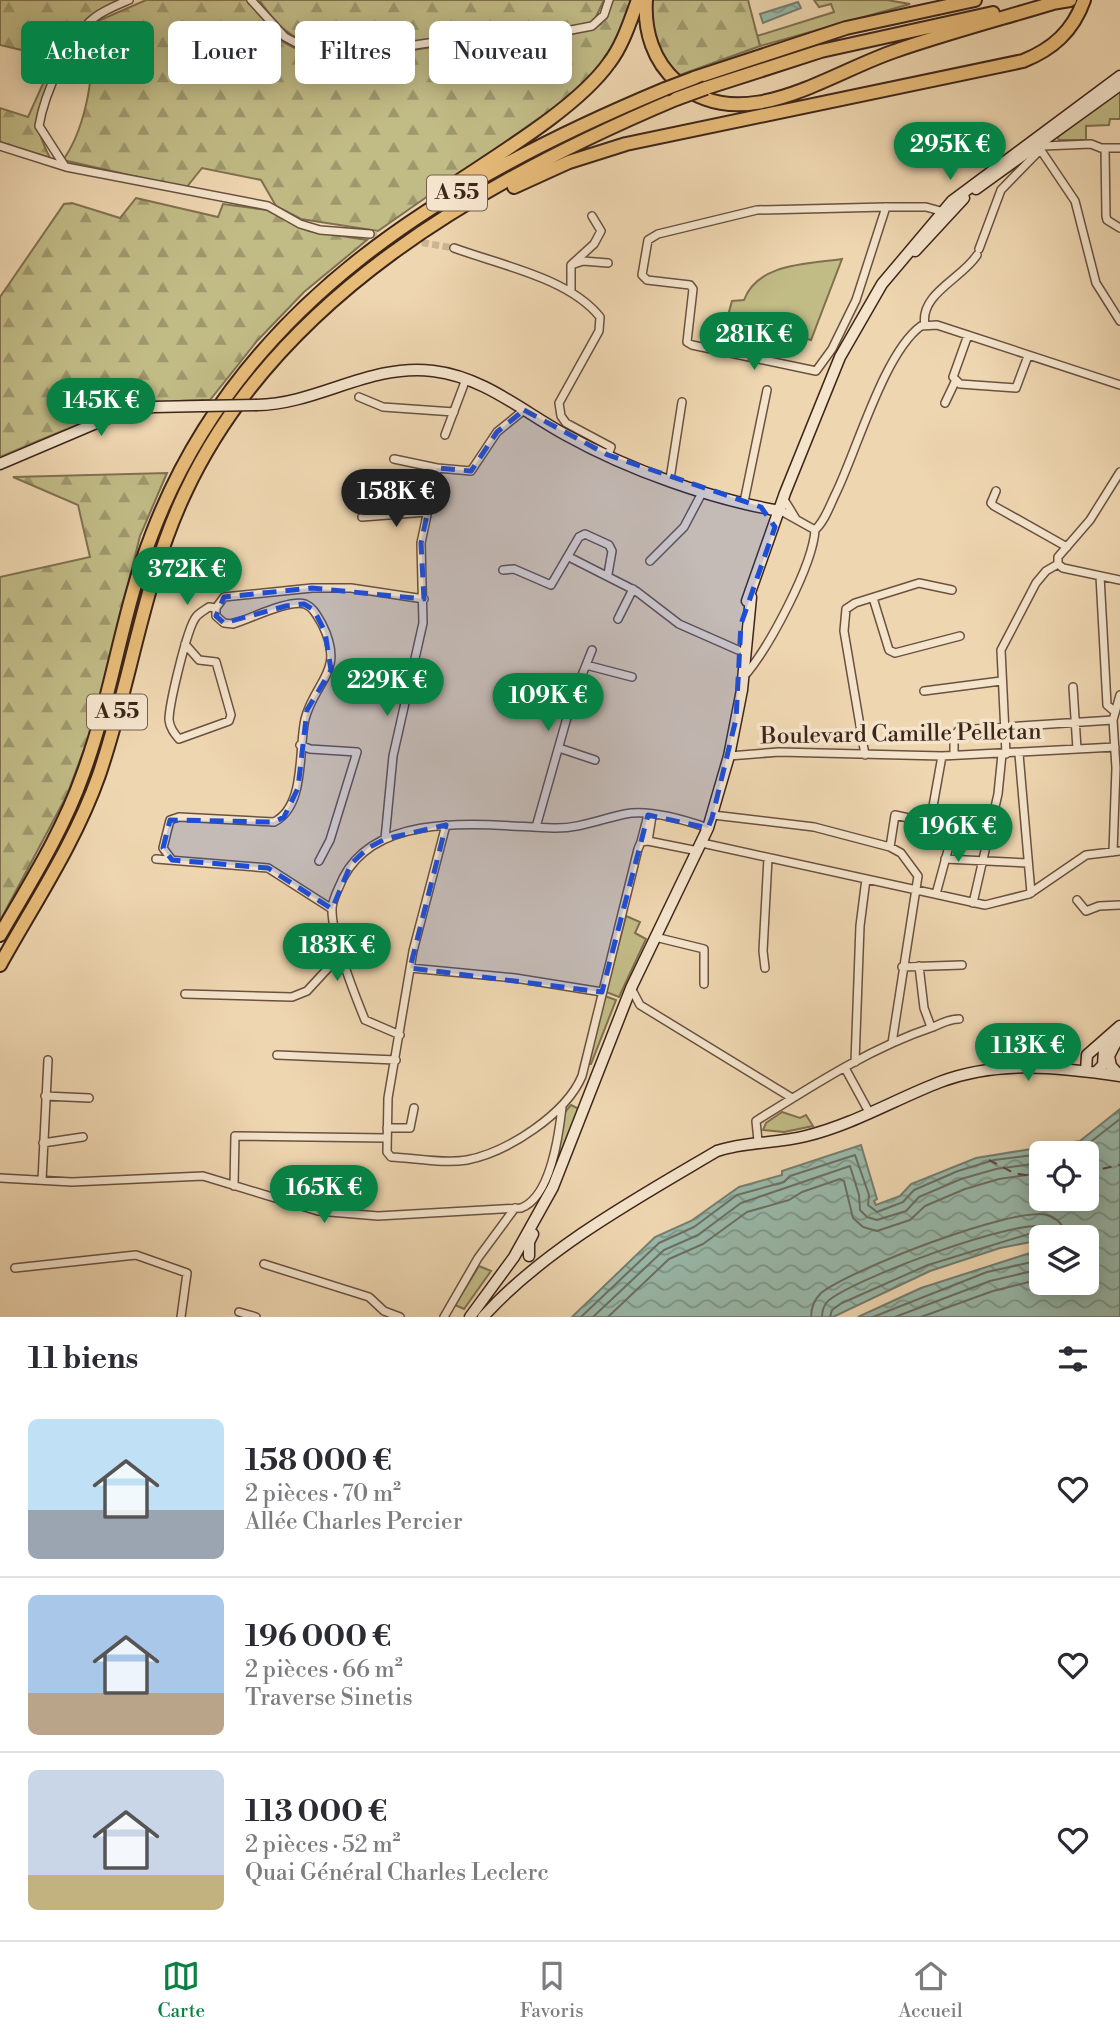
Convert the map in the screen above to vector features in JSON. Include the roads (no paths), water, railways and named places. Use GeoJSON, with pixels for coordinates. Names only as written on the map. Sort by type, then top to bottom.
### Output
{"type":"FeatureCollection","features":[{"type":"Feature","properties":{"kind":"highway"},"geometry":{"type":"LineString","coordinates":[[353,263],[435,197],[558,111],[591,84],[614,56],[638,0]]}},
{"type":"Feature","properties":{"kind":"highway"},"geometry":{"type":"LineString","coordinates":[[646,0],[650,40],[665,69],[697,96],[736,106],[772,100],[883,55],[1019,10]]}},
{"type":"Feature","properties":{"kind":"highway","name":"A 55"},"geometry":{"type":"LineString","coordinates":[[0,935],[54,839],[84,773],[152,535],[186,460],[213,413],[256,356],[302,307],[353,263],[416,218],[483,177],[573,130],[694,78],[833,32],[975,0]]}},
{"type":"Feature","properties":{"kind":"highway","name":"A 55"},"geometry":{"type":"LineString","coordinates":[[0,965],[71,841],[98,776],[153,577],[184,494],[208,449],[275,358],[332,301],[394,252],[468,204],[532,168],[676,99],[821,51],[1070,0]]}},
{"type":"Feature","properties":{"kind":"highway"},"geometry":{"type":"LineString","coordinates":[[394,252],[516,186],[605,150],[1023,61],[1060,40],[1075,20],[1084,0]]}},
{"type":"Feature","properties":{"kind":"main road"},"geometry":{"type":"LineString","coordinates":[[780,515],[791,495],[838,372],[867,312],[903,264],[951,211],[1038,147],[1120,76]]}},
{"type":"Feature","properties":{"kind":"main road"},"geometry":{"type":"LineString","coordinates":[[529,1256],[525,1245],[586,1108],[622,1009],[713,816],[729,756],[739,692],[741,624],[797,463],[852,335],[882,284],[939,213],[983,175],[1053,139],[1120,85]]}},
{"type":"Feature","properties":{"kind":"main road"},"geometry":{"type":"LineString","coordinates":[[0,464],[113,416],[153,407],[260,405],[331,390],[380,372],[434,371],[466,379],[565,435],[608,455],[703,491],[780,515]]}},
{"type":"Feature","properties":{"kind":"main road"},"geometry":{"type":"LineString","coordinates":[[761,507],[780,515]]}},
{"type":"Feature","properties":{"kind":"main road"},"geometry":{"type":"LineString","coordinates":[[1091,1072],[1087,1055],[1120,1028]]}},
{"type":"Feature","properties":{"kind":"main road"},"geometry":{"type":"LineString","coordinates":[[1091,1072],[1103,1065],[1106,1046],[1120,1028]]}},
{"type":"Feature","properties":{"kind":"main road"},"geometry":{"type":"LineString","coordinates":[[1120,1035],[1109,1056],[1111,1066],[1120,1076]]}},
{"type":"Feature","properties":{"kind":"main road"},"geometry":{"type":"LineString","coordinates":[[514,1286],[529,1256],[529,1242],[576,1148],[607,1064],[606,1057]]}},
{"type":"Feature","properties":{"kind":"main road"},"geometry":{"type":"LineString","coordinates":[[484,1317],[514,1286],[568,1245],[717,1150],[758,1141],[807,1136],[943,1081],[970,1073],[1036,1067],[1120,1076]]}},
{"type":"Feature","properties":{"kind":"main road"},"geometry":{"type":"LineString","coordinates":[[470,1317],[502,1275],[553,1187]]}},
{"type":"Feature","properties":{"kind":"main road"},"geometry":{"type":"LineString","coordinates":[[529,1256],[541,1258],[568,1245]]}},
{"type":"Feature","properties":{"kind":"street"},"geometry":{"type":"LineString","coordinates":[[66,167],[39,126],[44,106],[72,43],[84,27],[106,10],[129,0]]}},
{"type":"Feature","properties":{"kind":"street"},"geometry":{"type":"LineString","coordinates":[[251,0],[285,37],[330,61],[483,35],[529,38],[592,26],[604,15],[609,0]]}},
{"type":"Feature","properties":{"kind":"street"},"geometry":{"type":"LineString","coordinates":[[1053,139],[1120,148]]}},
{"type":"Feature","properties":{"kind":"street"},"geometry":{"type":"LineString","coordinates":[[0,146],[66,167],[268,206],[300,224],[320,230],[370,234]]}},
{"type":"Feature","properties":{"kind":"street"},"geometry":{"type":"LineString","coordinates":[[925,325],[925,312],[941,290],[978,252],[1001,190],[1038,147],[1075,201],[1096,283],[1120,321]]}},
{"type":"Feature","properties":{"kind":"street"},"geometry":{"type":"LineString","coordinates":[[1105,148],[1106,216],[1107,220],[1120,228]]}},
{"type":"Feature","properties":{"kind":"street"},"geometry":{"type":"LineString","coordinates":[[886,207],[885,219],[856,300],[820,369],[816,371],[690,343],[693,289],[690,285],[647,280],[642,275],[648,240],[658,234],[757,210],[886,207],[926,207],[939,213],[951,211]]}},
{"type":"Feature","properties":{"kind":"street"},"geometry":{"type":"LineString","coordinates":[[571,292],[569,280],[574,264],[594,244],[601,231],[592,216]]}},
{"type":"Feature","properties":{"kind":"street"},"geometry":{"type":"LineString","coordinates":[[454,248],[510,266],[571,292],[600,317],[599,331],[559,403],[561,416],[566,423],[611,447],[608,455]]}},
{"type":"Feature","properties":{"kind":"street"},"geometry":{"type":"LineString","coordinates":[[574,264],[583,261],[608,263]]}},
{"type":"Feature","properties":{"kind":"street"},"geometry":{"type":"LineString","coordinates":[[740,673],[747,673],[754,664],[781,616],[811,551],[815,530],[822,521],[849,463],[880,390],[902,348],[917,329],[925,325],[937,325],[1120,385]]}},
{"type":"Feature","properties":{"kind":"street"},"geometry":{"type":"LineString","coordinates":[[945,403],[955,382],[953,377],[968,335]]}},
{"type":"Feature","properties":{"kind":"street"},"geometry":{"type":"LineString","coordinates":[[955,382],[1011,390],[1018,385],[1028,356]]}},
{"type":"Feature","properties":{"kind":"street"},"geometry":{"type":"LineString","coordinates":[[445,435],[466,379]]}},
{"type":"Feature","properties":{"kind":"street"},"geometry":{"type":"LineString","coordinates":[[744,502],[767,390]]}},
{"type":"Feature","properties":{"kind":"street"},"geometry":{"type":"LineString","coordinates":[[359,397],[383,407],[454,412]]}},
{"type":"Feature","properties":{"kind":"street"},"geometry":{"type":"LineString","coordinates":[[670,479],[682,402]]}},
{"type":"Feature","properties":{"kind":"street"},"geometry":{"type":"LineString","coordinates":[[394,459],[437,468],[471,471],[497,432],[524,410]]}},
{"type":"Feature","properties":{"kind":"street"},"geometry":{"type":"LineString","coordinates":[[385,839],[393,756],[423,623],[421,543],[437,468]]}},
{"type":"Feature","properties":{"kind":"street"},"geometry":{"type":"LineString","coordinates":[[1058,564],[1058,557],[1119,476]]}},
{"type":"Feature","properties":{"kind":"street"},"geometry":{"type":"LineString","coordinates":[[650,561],[684,527],[703,491]]}},
{"type":"Feature","properties":{"kind":"street"},"geometry":{"type":"LineString","coordinates":[[996,491],[991,503],[993,506],[1068,547]]}},
{"type":"Feature","properties":{"kind":"street"},"geometry":{"type":"LineString","coordinates":[[362,517],[427,512]]}},
{"type":"Feature","properties":{"kind":"street"},"geometry":{"type":"LineString","coordinates":[[780,515],[796,520]]}},
{"type":"Feature","properties":{"kind":"street"},"geometry":{"type":"LineString","coordinates":[[780,515],[815,530]]}},
{"type":"Feature","properties":{"kind":"street"},"geometry":{"type":"LineString","coordinates":[[503,569],[514,569],[551,585],[579,537],[584,534],[611,548],[608,574]]}},
{"type":"Feature","properties":{"kind":"street"},"geometry":{"type":"LineString","coordinates":[[569,557],[608,574],[633,589],[679,624],[741,651]]}},
{"type":"Feature","properties":{"kind":"street"},"geometry":{"type":"LineString","coordinates":[[1058,564],[1063,568],[1120,580]]}},
{"type":"Feature","properties":{"kind":"street"},"geometry":{"type":"LineString","coordinates":[[973,903],[998,794],[1004,754],[1001,650],[1036,583],[1045,571],[1058,564]]}},
{"type":"Feature","properties":{"kind":"street"},"geometry":{"type":"LineString","coordinates":[[1100,576],[1107,705],[1114,711]]}},
{"type":"Feature","properties":{"kind":"street"},"geometry":{"type":"LineString","coordinates":[[865,755],[843,618],[850,605],[919,583],[952,590]]}},
{"type":"Feature","properties":{"kind":"street"},"geometry":{"type":"LineString","coordinates":[[172,860],[163,848],[170,820],[179,817],[274,822],[284,817],[294,803],[298,788],[300,746],[307,710],[331,670],[326,632],[314,610],[304,604],[286,606],[233,624],[224,623],[216,617],[216,608],[224,597],[312,588],[351,588],[424,599]]}},
{"type":"Feature","properties":{"kind":"street"},"geometry":{"type":"LineString","coordinates":[[618,619],[633,589]]}},
{"type":"Feature","properties":{"kind":"street"},"geometry":{"type":"LineString","coordinates":[[873,598],[889,650],[895,653],[960,636]]}},
{"type":"Feature","properties":{"kind":"street"},"geometry":{"type":"LineString","coordinates":[[185,643],[199,660],[216,662],[231,715],[229,721],[218,727],[179,739],[171,730],[170,710],[185,643],[196,618],[209,607],[216,608]]}},
{"type":"Feature","properties":{"kind":"street"},"geometry":{"type":"LineString","coordinates":[[536,827],[592,650]]}},
{"type":"Feature","properties":{"kind":"street"},"geometry":{"type":"LineString","coordinates":[[586,665],[632,677]]}},
{"type":"Feature","properties":{"kind":"street"},"geometry":{"type":"LineString","coordinates":[[924,691],[1001,681]]}},
{"type":"Feature","properties":{"kind":"street"},"geometry":{"type":"LineString","coordinates":[[1073,687],[1077,749]]}},
{"type":"Feature","properties":{"kind":"street"},"geometry":{"type":"LineString","coordinates":[[644,841],[768,858],[985,905],[1031,893],[1086,855],[1116,852],[1118,772],[1113,720],[1120,695]]}},
{"type":"Feature","properties":{"kind":"street"},"geometry":{"type":"LineString","coordinates":[[954,755],[954,736],[957,731],[1113,720]]}},
{"type":"Feature","properties":{"kind":"street"},"geometry":{"type":"LineString","coordinates":[[300,746],[357,752],[330,840],[319,861]]}},
{"type":"Feature","properties":{"kind":"street","name":"Boulevard Camille Pelletan"},"geometry":{"type":"LineString","coordinates":[[729,756],[779,752],[942,756],[1115,747]]}},
{"type":"Feature","properties":{"kind":"street"},"geometry":{"type":"LineString","coordinates":[[559,748],[595,760]]}},
{"type":"Feature","properties":{"kind":"street"},"geometry":{"type":"LineString","coordinates":[[1019,754],[1031,893]]}},
{"type":"Feature","properties":{"kind":"street"},"geometry":{"type":"LineString","coordinates":[[930,822],[942,756]]}},
{"type":"Feature","properties":{"kind":"street"},"geometry":{"type":"LineString","coordinates":[[400,1035],[365,1020],[342,953],[332,909],[335,896],[351,864],[385,839],[446,825],[573,827],[627,813],[650,815],[708,828]]}},
{"type":"Feature","properties":{"kind":"street"},"geometry":{"type":"LineString","coordinates":[[446,825],[410,968],[388,1098],[386,1138],[387,1152],[391,1157],[470,1159],[502,1146],[569,1101],[582,1076],[650,815]]}},
{"type":"Feature","properties":{"kind":"street"},"geometry":{"type":"LineString","coordinates":[[890,847],[895,815],[954,828],[936,894]]}},
{"type":"Feature","properties":{"kind":"street"},"geometry":{"type":"LineString","coordinates":[[713,816],[814,827],[890,847],[901,853],[917,874],[891,1043]]}},
{"type":"Feature","properties":{"kind":"street"},"geometry":{"type":"LineString","coordinates":[[765,968],[763,951],[768,858]]}},
{"type":"Feature","properties":{"kind":"street"},"geometry":{"type":"LineString","coordinates":[[156,859],[268,868],[332,909]]}},
{"type":"Feature","properties":{"kind":"street"},"geometry":{"type":"LineString","coordinates":[[945,859],[1028,863]]}},
{"type":"Feature","properties":{"kind":"street"},"geometry":{"type":"LineString","coordinates":[[855,1062],[860,926],[866,879]]}},
{"type":"Feature","properties":{"kind":"street"},"geometry":{"type":"LineString","coordinates":[[1077,900],[1086,911],[1099,906],[1120,905]]}},
{"type":"Feature","properties":{"kind":"street"},"geometry":{"type":"LineString","coordinates":[[655,937],[704,949],[704,984]]}},
{"type":"Feature","properties":{"kind":"street"},"geometry":{"type":"LineString","coordinates":[[186,994],[292,997],[307,991],[342,953]]}},
{"type":"Feature","properties":{"kind":"street"},"geometry":{"type":"LineString","coordinates":[[902,967],[962,965]]}},
{"type":"Feature","properties":{"kind":"street"},"geometry":{"type":"LineString","coordinates":[[919,966],[924,1008],[931,1027]]}},
{"type":"Feature","properties":{"kind":"street"},"geometry":{"type":"LineString","coordinates":[[410,968],[515,978],[602,992]]}},
{"type":"Feature","properties":{"kind":"street"},"geometry":{"type":"LineString","coordinates":[[631,988],[640,1005],[793,1098]]}},
{"type":"Feature","properties":{"kind":"street"},"geometry":{"type":"LineString","coordinates":[[622,1009],[640,1005]]}},
{"type":"Feature","properties":{"kind":"street"},"geometry":{"type":"LineString","coordinates":[[758,1141],[756,1121],[793,1098],[891,1043],[959,1019]]}},
{"type":"Feature","properties":{"kind":"street"},"geometry":{"type":"LineString","coordinates":[[380,1027],[402,1020]]}},
{"type":"Feature","properties":{"kind":"street"},"geometry":{"type":"LineString","coordinates":[[277,1055],[396,1060]]}},
{"type":"Feature","properties":{"kind":"street"},"geometry":{"type":"LineString","coordinates":[[42,1180],[48,1060]]}},
{"type":"Feature","properties":{"kind":"street"},"geometry":{"type":"LineString","coordinates":[[845,1068],[869,1112]]}},
{"type":"Feature","properties":{"kind":"street"},"geometry":{"type":"LineString","coordinates":[[582,1076],[595,1079]]}},
{"type":"Feature","properties":{"kind":"street"},"geometry":{"type":"LineString","coordinates":[[45,1096],[89,1098]]}},
{"type":"Feature","properties":{"kind":"street"},"geometry":{"type":"LineString","coordinates":[[569,1101],[586,1108]]}},
{"type":"Feature","properties":{"kind":"street"},"geometry":{"type":"LineString","coordinates":[[0,1178],[42,1180],[188,1175],[318,1211],[378,1216],[515,1208],[530,1202],[551,1169],[562,1107]]}},
{"type":"Feature","properties":{"kind":"street"},"geometry":{"type":"LineString","coordinates":[[387,1128],[411,1129],[414,1108]]}},
{"type":"Feature","properties":{"kind":"street"},"geometry":{"type":"LineString","coordinates":[[234,1186],[235,1136],[386,1138]]}},
{"type":"Feature","properties":{"kind":"street"},"geometry":{"type":"LineString","coordinates":[[43,1143],[83,1137]]}},
{"type":"Feature","properties":{"kind":"street"},"geometry":{"type":"LineString","coordinates":[[444,1317],[478,1258],[515,1208]]}},
{"type":"Feature","properties":{"kind":"street"},"geometry":{"type":"LineString","coordinates":[[15,1268],[136,1255],[187,1273],[181,1317]]}},
{"type":"Feature","properties":{"kind":"street"},"geometry":{"type":"LineString","coordinates":[[264,1264],[369,1297],[384,1311],[400,1317]]}},
{"type":"Feature","properties":{"kind":"street"},"geometry":{"type":"LineString","coordinates":[[239,1312],[256,1317]]}},
{"type":"Feature","properties":{"kind":"water"},"geometry":{"type":"Polygon","coordinates":[[[798,2],[801,8],[763,23],[760,14],[798,2]]]}},
{"type":"Feature","properties":{"kind":"water"},"geometry":{"type":"Polygon","coordinates":[[[1120,1109],[1120,1317],[858,1317],[921,1288],[1029,1253],[1029,1295],[1099,1295],[1099,1225],[1029,1225],[1029,1242],[1000,1248],[930,1271],[833,1317],[572,1317],[655,1237],[691,1221],[739,1187],[782,1175],[782,1171],[861,1145],[877,1199],[874,1201],[876,1205],[900,1196],[911,1184],[976,1158],[1029,1149],[1029,1211],[1099,1211],[1099,1141],[1080,1141],[1120,1109]]]}},
{"type":"Feature","properties":{"kind":"tunnel"},"geometry":{"type":"LineString","coordinates":[[370,234],[454,248]]}}]}
